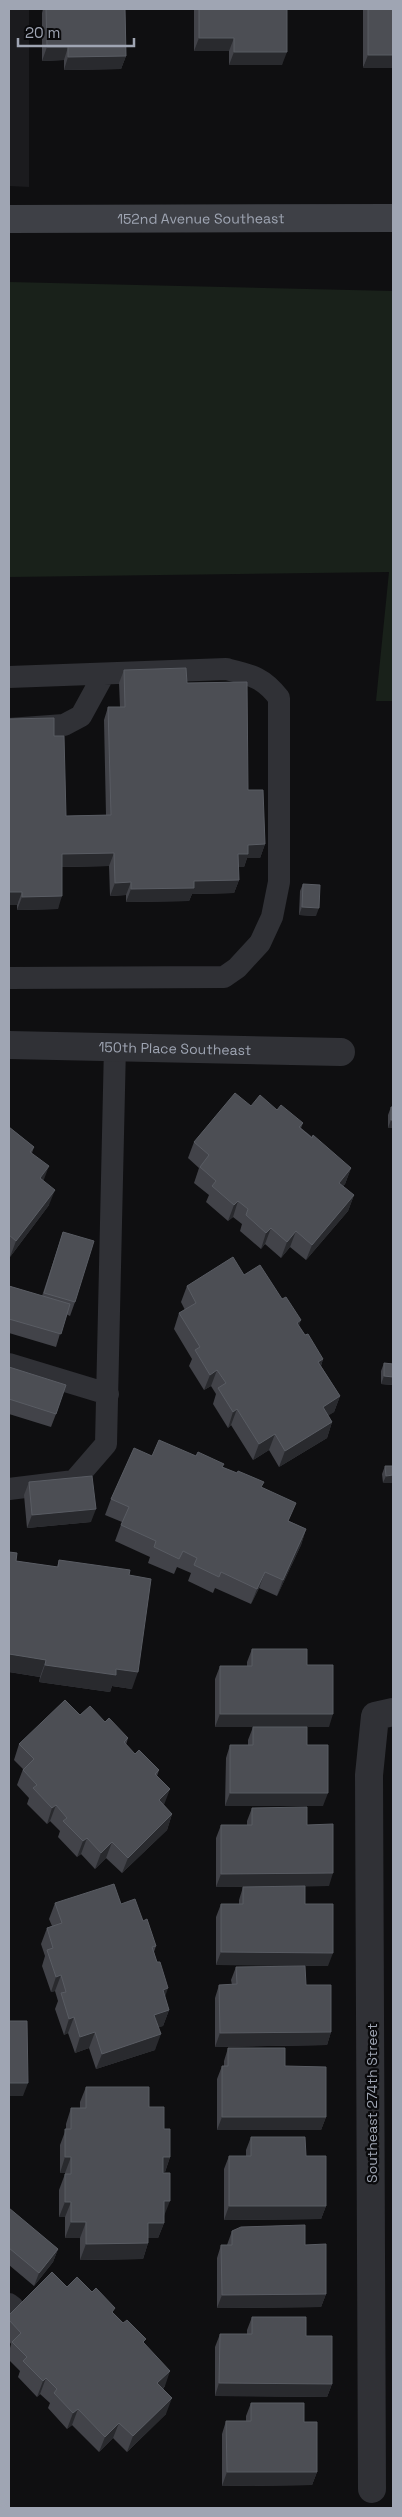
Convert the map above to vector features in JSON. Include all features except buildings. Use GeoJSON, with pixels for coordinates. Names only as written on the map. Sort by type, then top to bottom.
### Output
{"type":"FeatureCollection","features":[{"type":"Feature","properties":{"kind":"street","name":"152nd Avenue Southeast"},"geometry":{"type":"LineString","coordinates":[[9,219],[393,218]]}},
{"type":"Feature","properties":{"kind":"street","name":"150th Place Southeast"},"geometry":{"type":"LineString","coordinates":[[9,1045],[341,1052]]}},
{"type":"Feature","properties":{"kind":"street","name":"Southeast 274th Street"},"geometry":{"type":"LineString","coordinates":[[372,2490],[383,2345],[382,2028],[370,1775],[384,1714]]}},
{"type":"Feature","properties":{"kind":"lane"},"geometry":{"type":"LineString","coordinates":[[9,677],[226,669],[254,675],[269,684],[279,698],[279,882],[272,917],[260,942],[237,968],[224,977],[9,978]]}},
{"type":"Feature","properties":{"kind":"lane"},"geometry":{"type":"LineString","coordinates":[[9,729],[64,726],[81,716],[104,674]]}},
{"type":"Feature","properties":{"kind":"lane"},"geometry":{"type":"LineString","coordinates":[[9,1489],[74,1481],[106,1444],[115,1046]]}},
{"type":"Feature","properties":{"kind":"lane"},"geometry":{"type":"LineString","coordinates":[[9,1364],[108,1394]]}},
{"type":"Feature","properties":{"kind":"shaded area"},"geometry":{"type":"Polygon","coordinates":[[[9,9],[29,9],[29,187],[9,186],[9,9]]]}},
{"type":"Feature","properties":{"kind":"shaded area"},"geometry":{"type":"Polygon","coordinates":[[[9,282],[393,291],[393,701],[376,701],[389,572],[9,577],[9,282]]]}}]}
